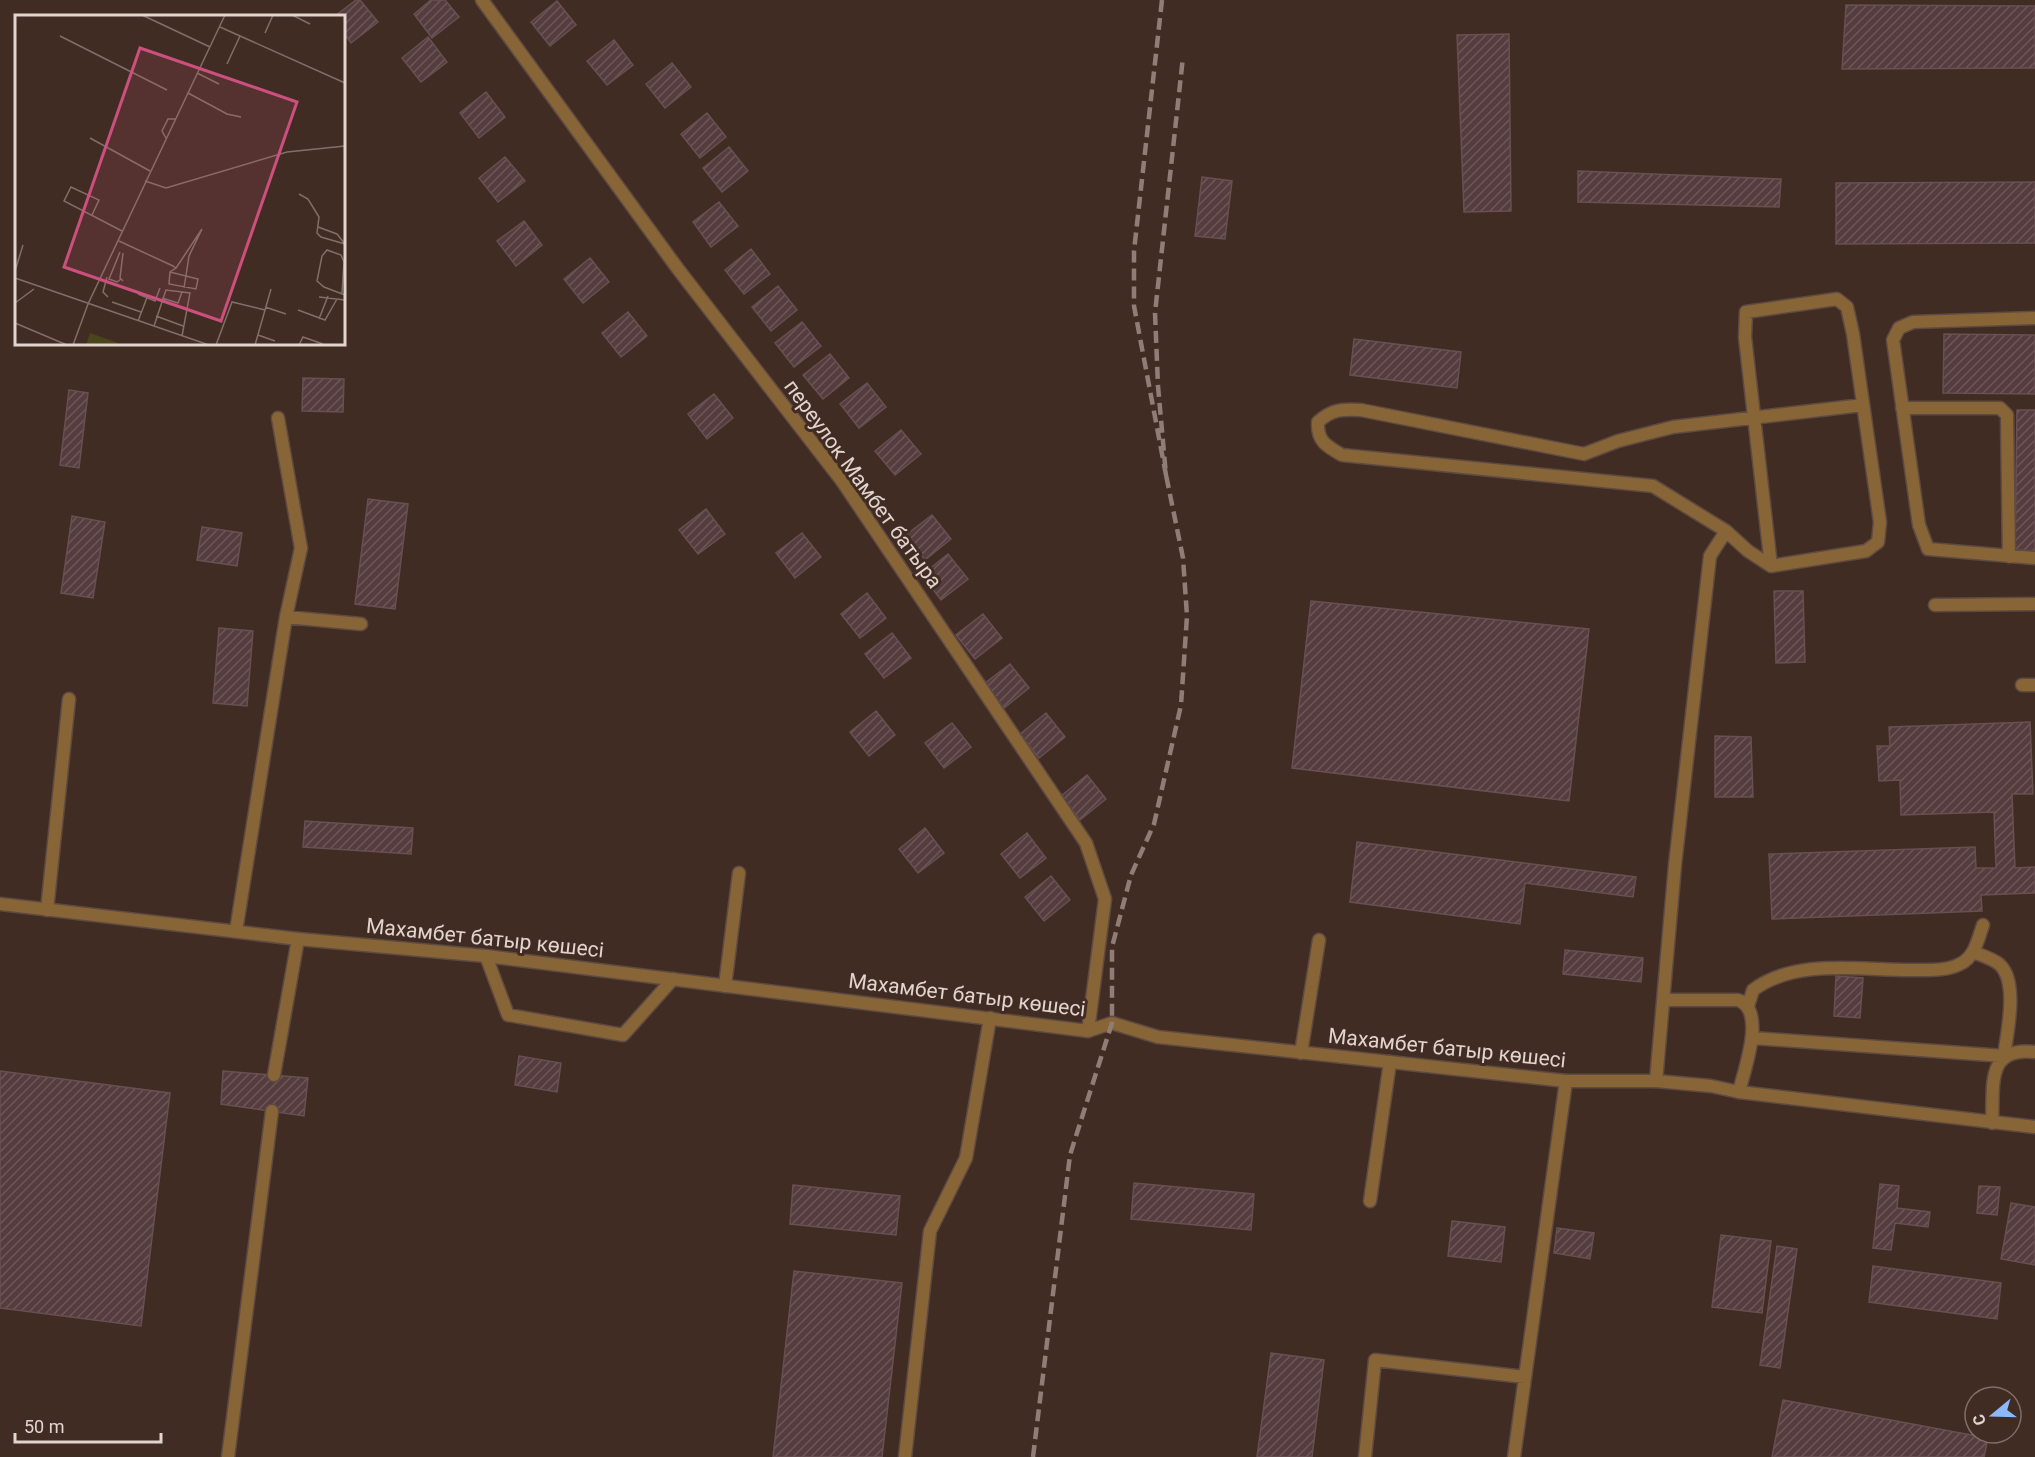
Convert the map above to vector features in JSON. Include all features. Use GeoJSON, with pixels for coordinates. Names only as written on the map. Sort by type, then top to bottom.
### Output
{"type":"FeatureCollection","features":[{"type":"Feature","properties":{"kind":"street","name":"переулок Мамбет батыра"},"geometry":{"type":"LineString","coordinates":[[482,0],[678,269],[842,481],[1086,843],[1105,899],[1088,1031]]}},
{"type":"Feature","properties":{"kind":"street"},"geometry":{"type":"LineString","coordinates":[[1771,566],[1754,420],[1745,337],[1746,312],[1808,301],[1837,299],[1847,308],[1863,405],[1880,522],[1878,542],[1866,550],[1771,566],[1748,551],[1726,531],[1653,486],[1341,455],[1322,444],[1317,432],[1318,422],[1327,413],[1338,409],[1361,410],[1584,454],[1618,441],[1673,427],[1754,420],[1863,405]]}},
{"type":"Feature","properties":{"kind":"street"},"geometry":{"type":"LineString","coordinates":[[2035,318],[1913,322],[1899,328],[1893,340],[1919,525],[1928,549],[2035,558]]}},
{"type":"Feature","properties":{"kind":"street"},"geometry":{"type":"LineString","coordinates":[[1902,408],[2000,408],[2007,415],[2009,557]]}},
{"type":"Feature","properties":{"kind":"street"},"geometry":{"type":"LineString","coordinates":[[236,932],[286,617],[301,548],[278,418]]}},
{"type":"Feature","properties":{"kind":"street"},"geometry":{"type":"LineString","coordinates":[[1656,1081],[1675,865],[1710,556],[1726,531]]}},
{"type":"Feature","properties":{"kind":"street"},"geometry":{"type":"LineString","coordinates":[[1935,605],[2035,604]]}},
{"type":"Feature","properties":{"kind":"street"},"geometry":{"type":"LineString","coordinates":[[286,617],[361,624]]}},
{"type":"Feature","properties":{"kind":"street"},"geometry":{"type":"LineString","coordinates":[[2022,685],[2035,685]]}},
{"type":"Feature","properties":{"kind":"street"},"geometry":{"type":"LineString","coordinates":[[47,910],[69,699]]}},
{"type":"Feature","properties":{"kind":"street"},"geometry":{"type":"LineString","coordinates":[[725,986],[739,873]]}},
{"type":"Feature","properties":{"kind":"street","name":"Махамбет батыр көшесі"},"geometry":{"type":"LineString","coordinates":[[0,904],[298,939],[486,956],[1088,1031],[1112,1023],[1158,1038],[1566,1081],[1656,1081],[1710,1086],[1739,1092],[2035,1127]]}},
{"type":"Feature","properties":{"kind":"street"},"geometry":{"type":"LineString","coordinates":[[1739,1092],[1752,1038],[1752,1019],[1748,1006],[1753,990],[1778,976],[1829,968],[1937,970],[1960,964],[1973,952],[1983,925]]}},
{"type":"Feature","properties":{"kind":"street"},"geometry":{"type":"LineString","coordinates":[[274,1076],[298,939]]}},
{"type":"Feature","properties":{"kind":"street"},"geometry":{"type":"LineString","coordinates":[[1301,1053],[1319,940]]}},
{"type":"Feature","properties":{"kind":"street"},"geometry":{"type":"LineString","coordinates":[[1973,952],[1999,964],[2008,977],[2010,1007],[2004,1056],[1996,1067],[1992,1123]]}},
{"type":"Feature","properties":{"kind":"street"},"geometry":{"type":"LineString","coordinates":[[486,956],[508,1016],[623,1035],[674,979]]}},
{"type":"Feature","properties":{"kind":"street"},"geometry":{"type":"LineString","coordinates":[[1664,1000],[1738,1000],[1748,1006]]}},
{"type":"Feature","properties":{"kind":"street"},"geometry":{"type":"LineString","coordinates":[[905,1457],[930,1231],[966,1158],[990,1018]]}},
{"type":"Feature","properties":{"kind":"street"},"geometry":{"type":"LineString","coordinates":[[1752,1038],[2004,1056],[2019,1050],[2035,1052]]}},
{"type":"Feature","properties":{"kind":"street"},"geometry":{"type":"LineString","coordinates":[[1370,1201],[1390,1062]]}},
{"type":"Feature","properties":{"kind":"street"},"geometry":{"type":"LineString","coordinates":[[1514,1457],[1566,1081]]}},
{"type":"Feature","properties":{"kind":"street"},"geometry":{"type":"LineString","coordinates":[[228,1457],[272,1112]]}},
{"type":"Feature","properties":{"kind":"street"},"geometry":{"type":"LineString","coordinates":[[1365,1457],[1375,1360],[1525,1377]]}},
{"type":"Feature","properties":{"kind":"building"},"geometry":{"type":"Polygon","coordinates":[[[356,0],[360,0],[378,22],[351,43],[345,34],[345,15],[336,15],[356,0]]]}},
{"type":"Feature","properties":{"kind":"building"},"geometry":{"type":"Polygon","coordinates":[[[431,0],[445,0],[459,17],[432,38],[414,14],[431,0]]]}},
{"type":"Feature","properties":{"kind":"building"},"geometry":{"type":"Polygon","coordinates":[[[557,1],[576,25],[550,46],[531,22],[557,1]]]}},
{"type":"Feature","properties":{"kind":"building"},"geometry":{"type":"Polygon","coordinates":[[[1846,5],[2035,6],[2035,68],[1842,69],[1846,5]]]}},
{"type":"Feature","properties":{"kind":"building"},"geometry":{"type":"Polygon","coordinates":[[[1509,34],[1511,211],[1464,212],[1457,35],[1509,34]]]}},
{"type":"Feature","properties":{"kind":"building"},"geometry":{"type":"Polygon","coordinates":[[[428,37],[447,62],[421,82],[402,58],[428,37]]]}},
{"type":"Feature","properties":{"kind":"building"},"geometry":{"type":"Polygon","coordinates":[[[614,40],[633,65],[607,85],[587,61],[614,40]]]}},
{"type":"Feature","properties":{"kind":"building"},"geometry":{"type":"Polygon","coordinates":[[[672,63],[691,87],[665,108],[646,84],[672,63]]]}},
{"type":"Feature","properties":{"kind":"building"},"geometry":{"type":"Polygon","coordinates":[[[486,92],[505,117],[479,138],[460,113],[486,92]]]}},
{"type":"Feature","properties":{"kind":"building"},"geometry":{"type":"Polygon","coordinates":[[[707,113],[726,137],[700,158],[681,134],[707,113]]]}},
{"type":"Feature","properties":{"kind":"building"},"geometry":{"type":"Polygon","coordinates":[[[729,147],[748,171],[722,192],[703,168],[729,147]]]}},
{"type":"Feature","properties":{"kind":"building"},"geometry":{"type":"Polygon","coordinates":[[[505,157],[525,181],[498,202],[479,178],[505,157]]]}},
{"type":"Feature","properties":{"kind":"building"},"geometry":{"type":"Polygon","coordinates":[[[1578,171],[1781,179],[1779,207],[1578,202],[1578,171]]]}},
{"type":"Feature","properties":{"kind":"building"},"geometry":{"type":"Polygon","coordinates":[[[1202,177],[1232,181],[1225,239],[1195,236],[1202,177]]]}},
{"type":"Feature","properties":{"kind":"building"},"geometry":{"type":"Polygon","coordinates":[[[2035,182],[2035,243],[1836,244],[1836,183],[2035,182]]]}},
{"type":"Feature","properties":{"kind":"building"},"geometry":{"type":"Polygon","coordinates":[[[719,202],[738,226],[711,247],[693,222],[719,202]]]}},
{"type":"Feature","properties":{"kind":"building"},"geometry":{"type":"Polygon","coordinates":[[[524,221],[542,245],[516,266],[497,241],[524,221]]]}},
{"type":"Feature","properties":{"kind":"building"},"geometry":{"type":"Polygon","coordinates":[[[751,249],[770,274],[744,294],[725,270],[751,249]]]}},
{"type":"Feature","properties":{"kind":"building"},"geometry":{"type":"Polygon","coordinates":[[[590,258],[609,282],[583,303],[564,279],[590,258]]]}},
{"type":"Feature","properties":{"kind":"building"},"geometry":{"type":"Polygon","coordinates":[[[778,286],[797,310],[771,331],[752,307],[778,286]]]}},
{"type":"Feature","properties":{"kind":"building"},"geometry":{"type":"Polygon","coordinates":[[[628,312],[647,336],[621,357],[602,333],[628,312]]]}},
{"type":"Feature","properties":{"kind":"building"},"geometry":{"type":"Polygon","coordinates":[[[802,322],[821,346],[794,367],[775,343],[802,322]]]}},
{"type":"Feature","properties":{"kind":"building"},"geometry":{"type":"Polygon","coordinates":[[[1944,334],[2035,335],[2035,394],[1943,393],[1944,334]]]}},
{"type":"Feature","properties":{"kind":"building"},"geometry":{"type":"Polygon","coordinates":[[[1354,339],[1461,352],[1457,388],[1350,375],[1354,339]]]}},
{"type":"Feature","properties":{"kind":"building"},"geometry":{"type":"Polygon","coordinates":[[[830,354],[849,378],[823,399],[803,375],[830,354]]]}},
{"type":"Feature","properties":{"kind":"building"},"geometry":{"type":"Polygon","coordinates":[[[303,378],[344,379],[343,412],[302,411],[303,378]]]}},
{"type":"Feature","properties":{"kind":"building"},"geometry":{"type":"Polygon","coordinates":[[[867,383],[886,407],[859,428],[840,404],[867,383]]]}},
{"type":"Feature","properties":{"kind":"building"},"geometry":{"type":"Polygon","coordinates":[[[69,390],[88,393],[79,468],[60,465],[69,390]]]}},
{"type":"Feature","properties":{"kind":"building"},"geometry":{"type":"Polygon","coordinates":[[[714,394],[733,418],[707,439],[688,414],[714,394]]]}},
{"type":"Feature","properties":{"kind":"building"},"geometry":{"type":"Polygon","coordinates":[[[2017,410],[2035,410],[2035,551],[2015,550],[2017,410]]]}},
{"type":"Feature","properties":{"kind":"building"},"geometry":{"type":"Polygon","coordinates":[[[901,430],[921,454],[895,475],[875,451],[901,430]]]}},
{"type":"Feature","properties":{"kind":"building"},"geometry":{"type":"Polygon","coordinates":[[[368,499],[408,504],[395,609],[355,604],[368,499]]]}},
{"type":"Feature","properties":{"kind":"building"},"geometry":{"type":"Polygon","coordinates":[[[706,509],[725,534],[698,554],[679,530],[706,509]]]}},
{"type":"Feature","properties":{"kind":"building"},"geometry":{"type":"Polygon","coordinates":[[[932,515],[951,539],[925,560],[906,535],[932,515]]]}},
{"type":"Feature","properties":{"kind":"building"},"geometry":{"type":"Polygon","coordinates":[[[72,516],[105,522],[93,598],[61,593],[72,516]]]}},
{"type":"Feature","properties":{"kind":"building"},"geometry":{"type":"Polygon","coordinates":[[[202,527],[242,533],[237,566],[197,560],[202,527]]]}},
{"type":"Feature","properties":{"kind":"building"},"geometry":{"type":"Polygon","coordinates":[[[802,533],[821,557],[795,578],[776,553],[802,533]]]}},
{"type":"Feature","properties":{"kind":"building"},"geometry":{"type":"Polygon","coordinates":[[[948,554],[968,579],[941,600],[922,575],[948,554]]]}},
{"type":"Feature","properties":{"kind":"building"},"geometry":{"type":"Polygon","coordinates":[[[1774,591],[1803,591],[1805,662],[1776,663],[1774,591]]]}},
{"type":"Feature","properties":{"kind":"building"},"geometry":{"type":"Polygon","coordinates":[[[867,593],[886,618],[860,638],[841,614],[867,593]]]}},
{"type":"Feature","properties":{"kind":"building"},"geometry":{"type":"Polygon","coordinates":[[[1311,601],[1589,629],[1569,801],[1292,768],[1311,601]]]}},
{"type":"Feature","properties":{"kind":"building"},"geometry":{"type":"Polygon","coordinates":[[[983,614],[1002,638],[975,659],[956,635],[983,614]]]}},
{"type":"Feature","properties":{"kind":"building"},"geometry":{"type":"Polygon","coordinates":[[[219,628],[253,631],[247,706],[213,703],[219,628]]]}},
{"type":"Feature","properties":{"kind":"building"},"geometry":{"type":"Polygon","coordinates":[[[892,633],[911,658],[884,678],[865,654],[892,633]]]}},
{"type":"Feature","properties":{"kind":"building"},"geometry":{"type":"Polygon","coordinates":[[[1010,664],[1029,688],[1003,709],[984,684],[1010,664]]]}},
{"type":"Feature","properties":{"kind":"building"},"geometry":{"type":"Polygon","coordinates":[[[876,711],[895,735],[869,756],[850,732],[876,711]]]}},
{"type":"Feature","properties":{"kind":"building"},"geometry":{"type":"Polygon","coordinates":[[[1046,713],[1065,737],[1039,758],[1020,734],[1046,713]]]}},
{"type":"Feature","properties":{"kind":"building"},"geometry":{"type":"Polygon","coordinates":[[[2030,722],[2033,794],[2012,794],[2015,868],[2035,867],[2035,893],[1981,895],[1982,911],[1772,919],[1769,854],[1975,847],[1976,868],[1996,868],[1994,812],[1901,815],[1900,780],[1879,781],[1877,746],[1890,746],[1889,727],[2030,722]]]}},
{"type":"Feature","properties":{"kind":"building"},"geometry":{"type":"Polygon","coordinates":[[[952,723],[971,747],[944,768],[925,743],[952,723]]]}},
{"type":"Feature","properties":{"kind":"building"},"geometry":{"type":"Polygon","coordinates":[[[1715,736],[1751,737],[1753,797],[1715,797],[1715,736]]]}},
{"type":"Feature","properties":{"kind":"building"},"geometry":{"type":"Polygon","coordinates":[[[1087,775],[1106,799],[1080,820],[1061,796],[1087,775]]]}},
{"type":"Feature","properties":{"kind":"building"},"geometry":{"type":"Polygon","coordinates":[[[305,821],[413,828],[411,854],[303,847],[305,821]]]}},
{"type":"Feature","properties":{"kind":"building"},"geometry":{"type":"Polygon","coordinates":[[[925,828],[944,853],[918,873],[899,849],[925,828]]]}},
{"type":"Feature","properties":{"kind":"building"},"geometry":{"type":"Polygon","coordinates":[[[1027,833],[1046,858],[1020,878],[1001,854],[1027,833]]]}},
{"type":"Feature","properties":{"kind":"building"},"geometry":{"type":"Polygon","coordinates":[[[1357,842],[1636,877],[1633,897],[1525,883],[1520,924],[1350,902],[1357,842]]]}},
{"type":"Feature","properties":{"kind":"building"},"geometry":{"type":"Polygon","coordinates":[[[1051,876],[1070,900],[1044,921],[1025,897],[1051,876]]]}},
{"type":"Feature","properties":{"kind":"building"},"geometry":{"type":"Polygon","coordinates":[[[1565,950],[1643,958],[1641,982],[1563,974],[1565,950]]]}},
{"type":"Feature","properties":{"kind":"building"},"geometry":{"type":"Polygon","coordinates":[[[1836,976],[1863,978],[1860,1018],[1834,1016],[1836,976]]]}},
{"type":"Feature","properties":{"kind":"building"},"geometry":{"type":"Polygon","coordinates":[[[519,1056],[561,1063],[557,1092],[515,1085],[519,1056]]]}},
{"type":"Feature","properties":{"kind":"building"},"geometry":{"type":"Polygon","coordinates":[[[0,1071],[170,1093],[141,1326],[0,1308],[0,1071]]]}},
{"type":"Feature","properties":{"kind":"building"},"geometry":{"type":"Polygon","coordinates":[[[223,1071],[308,1078],[304,1116],[221,1104],[223,1071]]]}},
{"type":"Feature","properties":{"kind":"building"},"geometry":{"type":"Polygon","coordinates":[[[1134,1183],[1254,1194],[1251,1230],[1131,1219],[1134,1183]]]}},
{"type":"Feature","properties":{"kind":"building"},"geometry":{"type":"Polygon","coordinates":[[[1880,1184],[1899,1186],[1897,1208],[1930,1212],[1928,1227],[1895,1223],[1891,1250],[1873,1248],[1880,1184]]]}},
{"type":"Feature","properties":{"kind":"building"},"geometry":{"type":"Polygon","coordinates":[[[793,1185],[900,1196],[896,1235],[790,1224],[793,1185]]]}},
{"type":"Feature","properties":{"kind":"building"},"geometry":{"type":"Polygon","coordinates":[[[1979,1186],[2000,1187],[1997,1215],[1977,1213],[1979,1186]]]}},
{"type":"Feature","properties":{"kind":"building"},"geometry":{"type":"Polygon","coordinates":[[[2011,1203],[2035,1207],[2035,1265],[2001,1259],[2011,1203]]]}},
{"type":"Feature","properties":{"kind":"building"},"geometry":{"type":"Polygon","coordinates":[[[1452,1221],[1505,1227],[1501,1262],[1448,1256],[1452,1221]]]}},
{"type":"Feature","properties":{"kind":"building"},"geometry":{"type":"Polygon","coordinates":[[[1557,1228],[1594,1233],[1590,1259],[1554,1253],[1557,1228]]]}},
{"type":"Feature","properties":{"kind":"building"},"geometry":{"type":"Polygon","coordinates":[[[1721,1235],[1771,1241],[1762,1313],[1712,1307],[1721,1235]]]}},
{"type":"Feature","properties":{"kind":"building"},"geometry":{"type":"Polygon","coordinates":[[[1777,1246],[1797,1249],[1780,1368],[1760,1365],[1777,1246]]]}},
{"type":"Feature","properties":{"kind":"building"},"geometry":{"type":"Polygon","coordinates":[[[1873,1266],[2001,1283],[1997,1319],[1869,1302],[1873,1266]]]}},
{"type":"Feature","properties":{"kind":"building"},"geometry":{"type":"Polygon","coordinates":[[[794,1271],[902,1283],[882,1457],[773,1457],[794,1271]]]}},
{"type":"Feature","properties":{"kind":"building"},"geometry":{"type":"Polygon","coordinates":[[[1271,1353],[1324,1360],[1312,1457],[1257,1457],[1271,1353]]]}},
{"type":"Feature","properties":{"kind":"building"},"geometry":{"type":"Polygon","coordinates":[[[1783,1400],[1963,1433],[1963,1445],[1987,1445],[1984,1457],[1772,1457],[1783,1400]]]}},
{"type":"Feature","properties":{"kind":"railway"},"geometry":{"type":"LineString","coordinates":[[1162,0],[1134,251],[1134,306],[1166,475],[1158,386],[1155,313],[1183,57]]}},
{"type":"Feature","properties":{"kind":"railway"},"geometry":{"type":"LineString","coordinates":[[1033,1457],[1070,1155],[1112,1023],[1112,947],[1131,875],[1154,824],[1181,705],[1187,616],[1183,558],[1166,475]]}}]}
